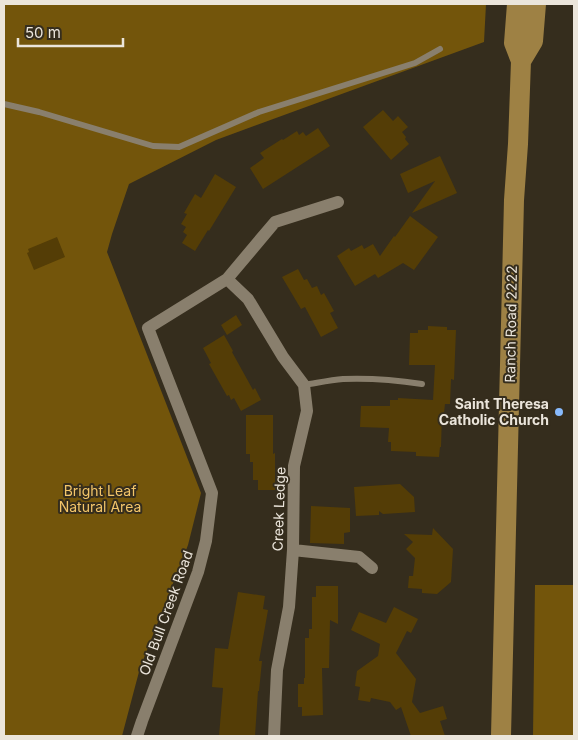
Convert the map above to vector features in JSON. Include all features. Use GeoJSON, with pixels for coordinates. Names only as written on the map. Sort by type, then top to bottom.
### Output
{"type":"FeatureCollection","features":[{"type":"Feature","properties":{"kind":"main road","name":"Ranch Road 2222"},"geometry":{"type":"LineString","coordinates":[[501,736],[514,200],[521,62],[514,43],[516,4]]}},
{"type":"Feature","properties":{"kind":"main road","name":"Ranch Road 2222"},"geometry":{"type":"LineString","coordinates":[[521,62],[533,41],[536,4]]}},
{"type":"Feature","properties":{"kind":"street"},"geometry":{"type":"LineString","coordinates":[[227,279],[275,222],[338,202]]}},
{"type":"Feature","properties":{"kind":"street","name":"Old Bull Creek Road"},"geometry":{"type":"LineString","coordinates":[[137,736],[198,572],[206,541],[212,493],[148,328],[227,279]]}},
{"type":"Feature","properties":{"kind":"street","name":"Creek Ledge"},"geometry":{"type":"LineString","coordinates":[[227,279],[248,299],[283,357],[304,385],[308,411],[294,466],[289,607],[277,670],[274,736]]}},
{"type":"Feature","properties":{"kind":"street"},"geometry":{"type":"LineString","coordinates":[[292,550],[359,556],[372,568]]}},
{"type":"Feature","properties":{"kind":"lane"},"geometry":{"type":"LineString","coordinates":[[4,104],[152,146],[179,147],[259,112],[415,63],[440,48]]}},
{"type":"Feature","properties":{"kind":"lane"},"geometry":{"type":"LineString","coordinates":[[304,385],[341,379],[405,381],[422,384]]}},
{"type":"Feature","properties":{"kind":"green space","name":"Bright Leaf Natural Area"},"geometry":{"type":"Polygon","coordinates":[[[4,4],[486,4],[484,42],[216,140],[129,184],[107,252],[201,493],[188,545],[140,668],[122,736],[4,736],[4,4]]]}},
{"type":"Feature","properties":{"kind":"green space"},"geometry":{"type":"Polygon","coordinates":[[[535,585],[574,585],[574,736],[533,736],[535,585]]]}},
{"type":"Feature","properties":{"kind":"building"},"geometry":{"type":"Polygon","coordinates":[[[383,110],[393,121],[398,116],[408,127],[402,132],[409,144],[391,160],[363,127],[383,110]]]}},
{"type":"Feature","properties":{"kind":"building"},"geometry":{"type":"Polygon","coordinates":[[[318,128],[330,146],[263,189],[250,168],[264,158],[260,153],[297,131],[299,135],[303,132],[306,136],[318,128]]]}},
{"type":"Feature","properties":{"kind":"building"},"geometry":{"type":"Polygon","coordinates":[[[440,156],[457,193],[412,213],[435,181],[408,193],[400,174],[440,156]]]}},
{"type":"Feature","properties":{"kind":"building"},"geometry":{"type":"Polygon","coordinates":[[[215,174],[236,187],[195,251],[182,243],[187,235],[183,232],[186,227],[181,224],[187,214],[184,213],[195,194],[201,198],[215,174]]]}},
{"type":"Feature","properties":{"kind":"building"},"geometry":{"type":"Polygon","coordinates":[[[410,216],[438,237],[414,270],[403,263],[378,278],[375,274],[355,286],[337,256],[349,248],[351,251],[362,245],[364,249],[373,244],[380,256],[410,216]]]}},
{"type":"Feature","properties":{"kind":"building"},"geometry":{"type":"Polygon","coordinates":[[[57,237],[65,257],[34,270],[27,253],[29,252],[28,249],[57,237]]]}},
{"type":"Feature","properties":{"kind":"building"},"geometry":{"type":"Polygon","coordinates":[[[298,269],[304,280],[307,279],[312,288],[317,286],[321,295],[324,293],[334,311],[330,313],[338,328],[321,337],[305,307],[301,309],[282,277],[298,269]]]}},
{"type":"Feature","properties":{"kind":"building"},"geometry":{"type":"Polygon","coordinates":[[[236,315],[242,325],[227,335],[221,325],[236,315]]]}},
{"type":"Feature","properties":{"kind":"building"},"geometry":{"type":"Polygon","coordinates":[[[428,326],[447,327],[447,330],[456,330],[454,380],[451,379],[450,404],[445,404],[444,413],[442,413],[439,457],[416,456],[416,452],[391,451],[391,442],[388,442],[389,428],[360,427],[361,406],[390,406],[390,400],[398,400],[398,398],[433,400],[435,365],[409,365],[410,333],[418,333],[418,330],[428,330],[428,326]]]}},
{"type":"Feature","properties":{"kind":"building"},"geometry":{"type":"Polygon","coordinates":[[[224,335],[253,390],[255,388],[261,400],[241,411],[234,398],[231,400],[229,395],[227,396],[209,364],[211,363],[203,348],[224,335]]]}},
{"type":"Feature","properties":{"kind":"building"},"geometry":{"type":"Polygon","coordinates":[[[246,415],[273,415],[275,490],[258,490],[258,480],[253,480],[253,462],[250,462],[250,454],[246,454],[246,415]]]}},
{"type":"Feature","properties":{"kind":"building"},"geometry":{"type":"Polygon","coordinates":[[[400,484],[414,497],[415,512],[383,514],[379,511],[379,515],[356,516],[354,487],[400,484]]]}},
{"type":"Feature","properties":{"kind":"building"},"geometry":{"type":"Polygon","coordinates":[[[311,506],[350,508],[350,532],[344,533],[344,544],[310,543],[311,506]]]}},
{"type":"Feature","properties":{"kind":"building"},"geometry":{"type":"Polygon","coordinates":[[[433,528],[453,549],[451,582],[437,594],[422,593],[422,589],[408,588],[409,576],[413,576],[415,558],[406,549],[413,542],[404,534],[432,535],[433,528]]]}},
{"type":"Feature","properties":{"kind":"building"},"geometry":{"type":"Polygon","coordinates":[[[316,586],[338,586],[338,624],[330,620],[329,668],[322,668],[323,715],[302,716],[302,707],[298,707],[298,684],[304,684],[305,638],[309,638],[309,629],[312,629],[312,597],[316,597],[316,586]]]}},
{"type":"Feature","properties":{"kind":"building"},"geometry":{"type":"Polygon","coordinates":[[[238,592],[265,596],[263,609],[268,610],[259,661],[262,661],[255,736],[219,736],[223,688],[212,687],[215,648],[228,649],[238,592]]]}},
{"type":"Feature","properties":{"kind":"building"},"geometry":{"type":"Polygon","coordinates":[[[394,607],[418,619],[411,633],[407,631],[396,653],[416,679],[412,702],[420,713],[443,706],[447,719],[440,721],[445,736],[411,736],[401,707],[396,710],[390,702],[371,698],[370,702],[358,700],[360,687],[355,686],[357,671],[378,656],[380,644],[351,630],[359,612],[386,623],[394,607]]]}},
{"type":"Feature","properties":{"kind":"place","name":"Saint Theresa Catholic Church"},"geometry":{"type":"Point","coordinates":[559,412]}}]}
